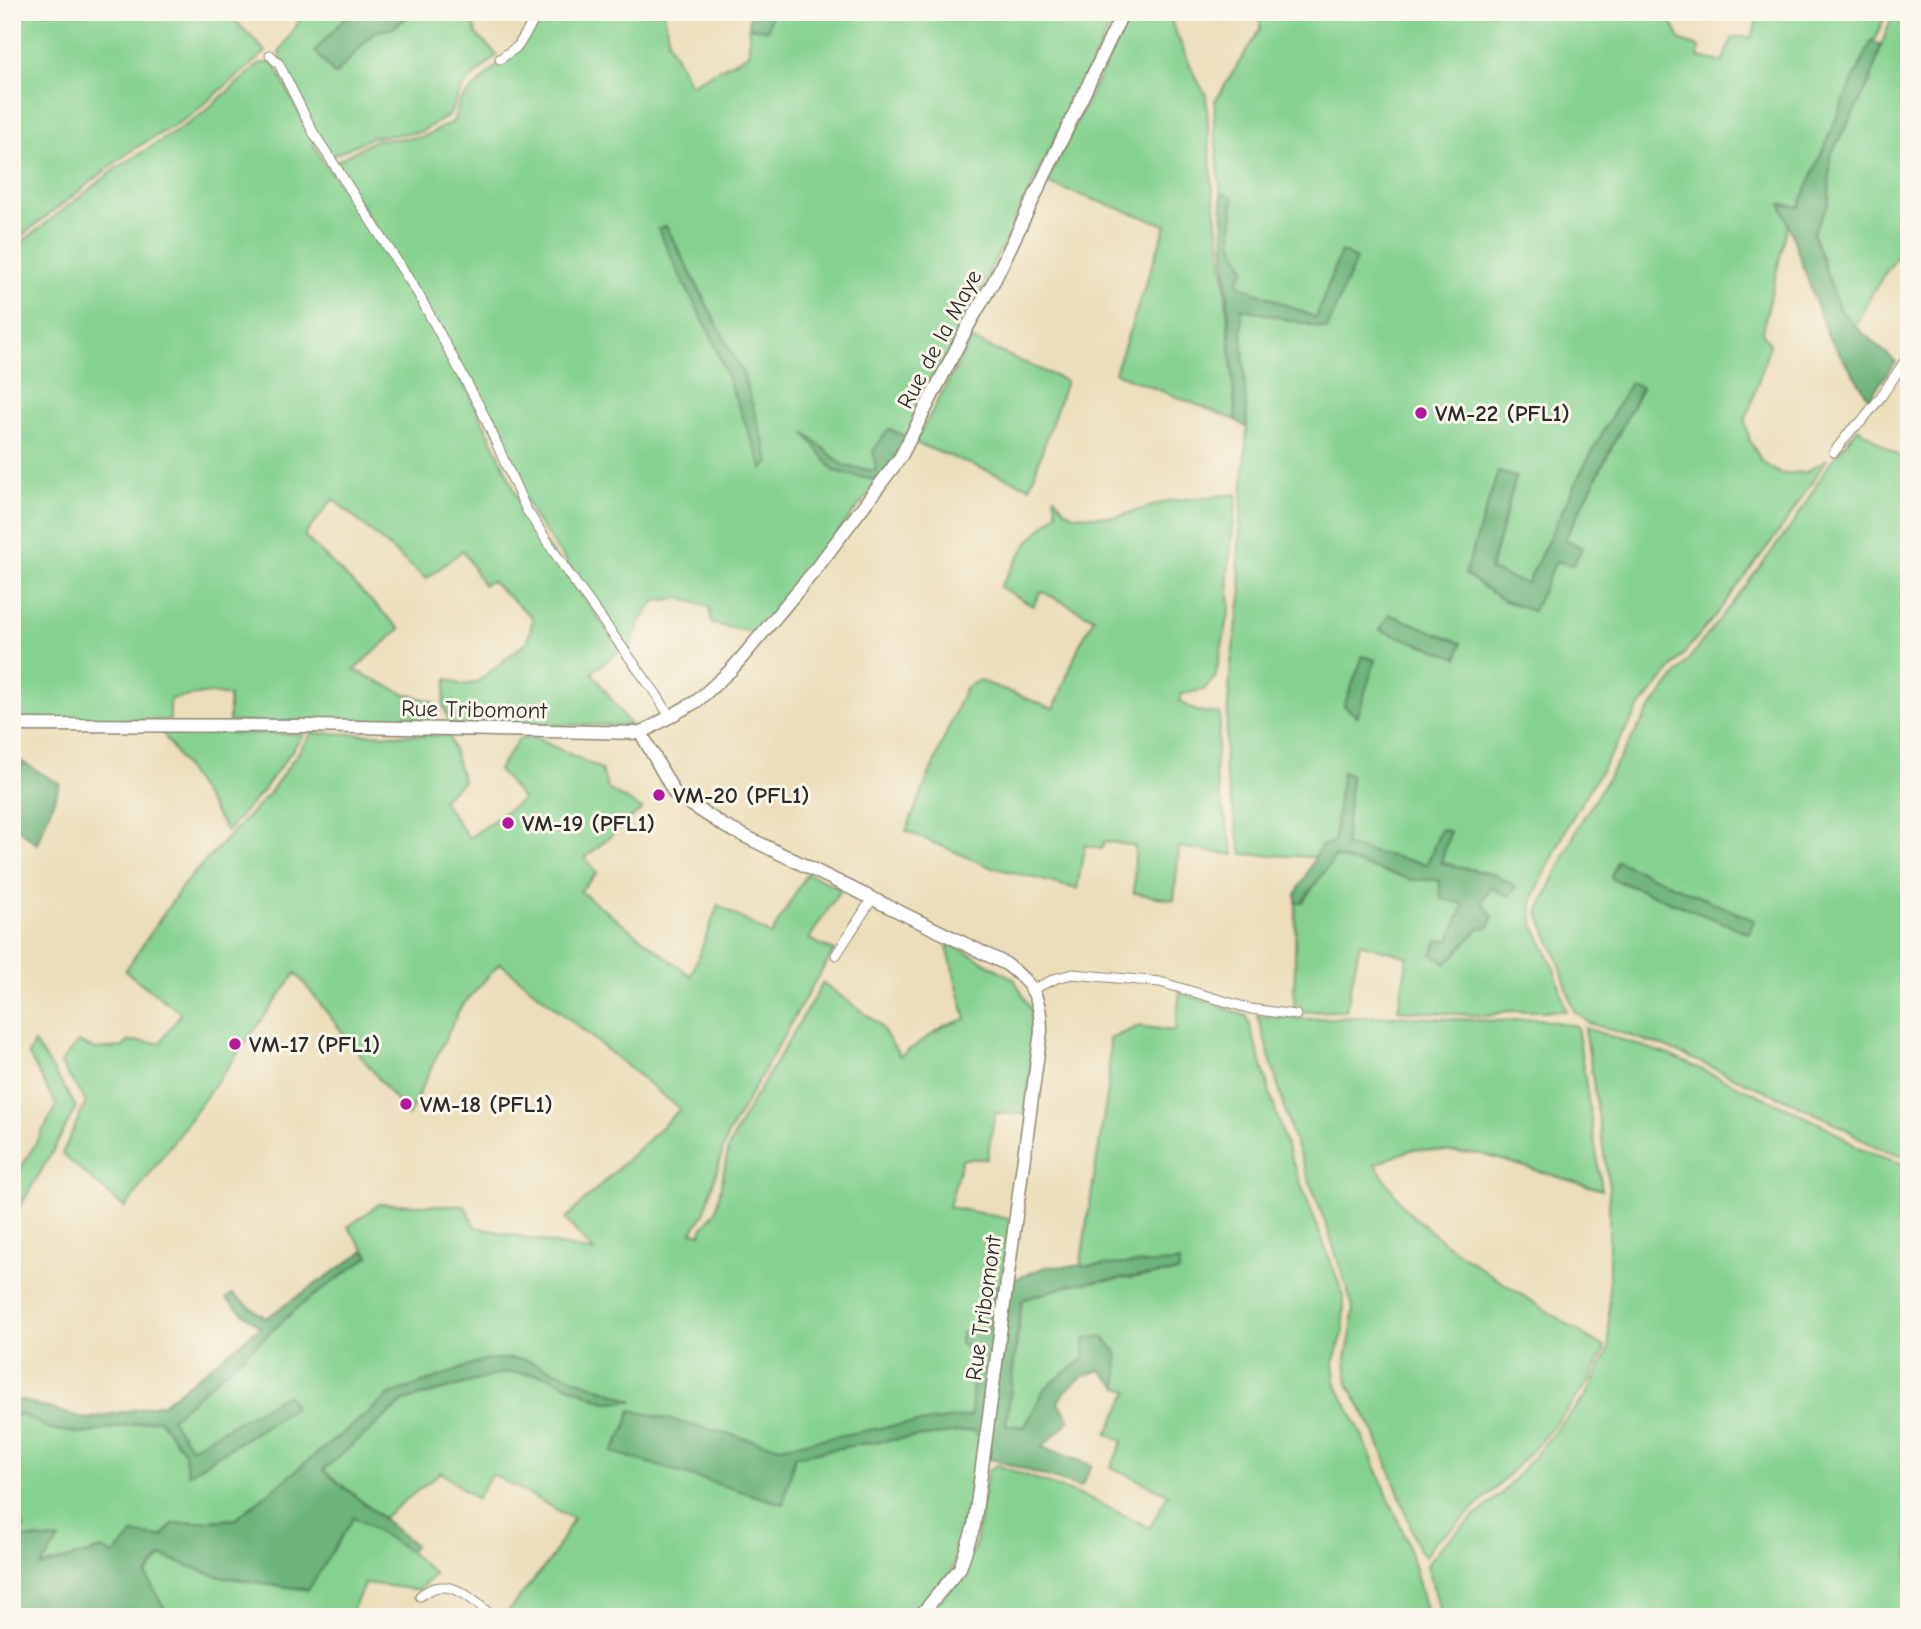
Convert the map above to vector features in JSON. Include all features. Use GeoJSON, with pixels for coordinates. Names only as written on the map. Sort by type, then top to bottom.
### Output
{"type":"FeatureCollection","features":[{"type":"Feature","properties":{"kind":"street"},"geometry":{"type":"LineString","coordinates":[[500,59],[518,46],[539,12]]}},
{"type":"Feature","properties":{"kind":"street","name":"Rue de la Maye"},"geometry":{"type":"LineString","coordinates":[[641,733],[697,701],[731,670],[815,570],[900,458],[995,279],[1123,12]]}},
{"type":"Feature","properties":{"kind":"street"},"geometry":{"type":"LineString","coordinates":[[270,55],[279,64],[313,132],[417,292],[481,409],[526,509],[670,718]]}},
{"type":"Feature","properties":{"kind":"street"},"geometry":{"type":"LineString","coordinates":[[1834,452],[1873,407],[1909,355]]}},
{"type":"Feature","properties":{"kind":"street","name":"Rue Tribomont"},"geometry":{"type":"LineString","coordinates":[[12,725],[311,726],[641,733]]}},
{"type":"Feature","properties":{"kind":"street"},"geometry":{"type":"LineString","coordinates":[[641,733],[675,794],[726,827],[1006,964],[1022,975],[1033,989],[1073,974],[1160,982],[1251,1009],[1296,1015]]}},
{"type":"Feature","properties":{"kind":"street"},"geometry":{"type":"LineString","coordinates":[[836,955],[872,899]]}},
{"type":"Feature","properties":{"kind":"street","name":"Rue Tribomont"},"geometry":{"type":"LineString","coordinates":[[919,1617],[960,1568],[974,1526],[1041,1031],[1041,1013],[1033,989]]}},
{"type":"Feature","properties":{"kind":"street"},"geometry":{"type":"LineString","coordinates":[[420,1596],[434,1588],[447,1587],[460,1591],[493,1617]]}},
{"type":"Feature","properties":{"kind":"green space"},"geometry":{"type":"Polygon","coordinates":[[[12,12],[227,12],[266,52],[190,116],[132,150],[12,243],[12,12]]]}},
{"type":"Feature","properties":{"kind":"green space"},"geometry":{"type":"Polygon","coordinates":[[[305,12],[350,12],[315,51],[335,75],[374,32],[393,28],[413,12],[471,12],[476,34],[497,55],[463,86],[449,116],[420,132],[372,137],[330,157],[308,121],[279,53],[305,12]]]}},
{"type":"Feature","properties":{"kind":"green space"},"geometry":{"type":"Polygon","coordinates":[[[350,12],[413,12],[393,28],[374,32],[335,75],[315,51],[350,12]]]}},
{"type":"Feature","properties":{"kind":"green space"},"geometry":{"type":"Polygon","coordinates":[[[542,12],[664,12],[669,43],[690,85],[749,54],[749,27],[768,30],[771,12],[1117,12],[908,438],[890,429],[877,471],[844,466],[808,435],[834,471],[879,481],[757,633],[712,624],[709,607],[681,598],[655,601],[641,620],[629,650],[533,515],[486,411],[335,162],[375,140],[423,137],[453,122],[460,101],[504,59],[542,12]],[[666,226],[683,282],[710,333],[763,468],[703,296],[666,226]]]}},
{"type":"Feature","properties":{"kind":"green space"},"geometry":{"type":"Polygon","coordinates":[[[749,12],[771,12],[768,30],[749,27],[749,12]]]}},
{"type":"Feature","properties":{"kind":"green space"},"geometry":{"type":"Polygon","coordinates":[[[1132,12],[1167,12],[1206,95],[1212,183],[1224,273],[1236,420],[1115,373],[1166,225],[1046,183],[1132,12]]]}},
{"type":"Feature","properties":{"kind":"green space"},"geometry":{"type":"Polygon","coordinates":[[[1260,12],[1666,12],[1681,41],[1699,47],[1698,57],[1722,62],[1733,37],[1752,37],[1760,12],[1887,12],[1841,107],[1799,207],[1782,204],[1788,224],[1762,332],[1770,344],[1745,423],[1750,441],[1762,462],[1780,474],[1806,472],[1827,459],[1784,525],[1715,616],[1639,708],[1569,823],[1534,896],[1534,924],[1554,969],[1566,1011],[1507,1011],[1488,1016],[1398,1010],[1408,957],[1360,943],[1346,1011],[1294,1012],[1296,902],[1303,902],[1335,857],[1413,880],[1440,880],[1464,904],[1450,941],[1432,954],[1446,964],[1491,887],[1495,875],[1441,862],[1450,833],[1441,830],[1427,864],[1345,846],[1351,775],[1342,772],[1334,842],[1321,846],[1315,857],[1242,854],[1224,767],[1231,663],[1242,590],[1238,561],[1247,428],[1241,308],[1327,329],[1355,259],[1341,252],[1316,318],[1242,286],[1237,281],[1245,269],[1232,242],[1233,197],[1221,193],[1214,123],[1215,101],[1260,29],[1260,12]],[[1630,384],[1580,474],[1527,585],[1490,571],[1516,478],[1498,472],[1465,575],[1532,611],[1565,539],[1642,388],[1630,384]],[[1389,615],[1381,630],[1461,643],[1389,615]],[[1363,656],[1344,706],[1357,716],[1375,661],[1363,656]]]}},
{"type":"Feature","properties":{"kind":"green space"},"geometry":{"type":"Polygon","coordinates":[[[1894,12],[1909,12],[1909,239],[1874,290],[1855,326],[1839,309],[1813,233],[1829,202],[1830,156],[1870,82],[1894,12]]]}},
{"type":"Feature","properties":{"kind":"green space"},"geometry":{"type":"Polygon","coordinates":[[[1872,40],[1881,46],[1870,82],[1830,156],[1829,202],[1813,233],[1839,309],[1896,362],[1869,398],[1827,334],[1781,204],[1799,207],[1872,40]]]}},
{"type":"Feature","properties":{"kind":"green space"},"geometry":{"type":"Polygon","coordinates":[[[261,63],[274,63],[322,160],[410,288],[470,395],[525,515],[621,650],[592,672],[630,725],[451,725],[443,705],[447,679],[462,685],[476,683],[528,641],[533,618],[491,581],[483,585],[463,550],[426,579],[333,499],[304,536],[400,629],[354,670],[403,693],[433,702],[437,722],[229,722],[229,696],[210,693],[170,699],[170,720],[19,721],[18,701],[12,700],[12,593],[17,578],[12,573],[12,250],[117,168],[197,118],[261,63]]]}},
{"type":"Feature","properties":{"kind":"green space"},"geometry":{"type":"Polygon","coordinates":[[[1221,193],[1233,197],[1232,242],[1245,269],[1237,281],[1242,286],[1316,318],[1341,251],[1356,259],[1327,329],[1241,308],[1247,428],[1236,420],[1221,193]]]}},
{"type":"Feature","properties":{"kind":"green space"},"geometry":{"type":"Polygon","coordinates":[[[666,226],[743,374],[770,462],[763,469],[710,333],[658,229],[666,226]]]}},
{"type":"Feature","properties":{"kind":"green space"},"geometry":{"type":"Polygon","coordinates":[[[971,339],[1066,381],[1030,487],[915,443],[971,339]]]}},
{"type":"Feature","properties":{"kind":"green space"},"geometry":{"type":"Polygon","coordinates":[[[1630,383],[1642,387],[1565,539],[1582,548],[1573,565],[1556,561],[1533,611],[1502,600],[1465,574],[1498,472],[1516,477],[1490,570],[1527,584],[1580,474],[1630,383]]]}},
{"type":"Feature","properties":{"kind":"green space"},"geometry":{"type":"Polygon","coordinates":[[[1858,428],[1909,463],[1909,1158],[1875,1147],[1839,1125],[1796,1104],[1663,1046],[1589,1023],[1574,1011],[1558,959],[1538,912],[1579,825],[1648,712],[1793,524],[1831,461],[1858,428]],[[1617,861],[1612,879],[1749,933],[1617,861]]]}},
{"type":"Feature","properties":{"kind":"green space"},"geometry":{"type":"Polygon","coordinates":[[[889,429],[908,438],[879,481],[834,471],[804,432],[844,466],[876,471],[873,451],[889,429]]]}},
{"type":"Feature","properties":{"kind":"green space"},"geometry":{"type":"Polygon","coordinates":[[[1237,494],[1228,573],[1230,609],[1215,678],[1203,690],[1182,694],[1179,701],[1196,711],[1220,714],[1215,775],[1234,855],[1179,847],[1174,900],[1134,893],[1135,846],[1104,841],[1102,849],[1085,845],[1077,889],[988,866],[906,831],[965,688],[979,680],[1054,709],[1079,646],[1094,618],[1041,591],[1033,606],[1000,587],[1029,541],[1057,513],[1054,496],[1065,510],[1074,515],[1116,517],[1168,501],[1237,494]]]}},
{"type":"Feature","properties":{"kind":"green space"},"geometry":{"type":"Polygon","coordinates":[[[1389,614],[1461,643],[1458,658],[1380,630],[1389,614]]]}},
{"type":"Feature","properties":{"kind":"green space"},"geometry":{"type":"Polygon","coordinates":[[[1363,656],[1375,660],[1358,716],[1344,706],[1363,656]]]}},
{"type":"Feature","properties":{"kind":"green space"},"geometry":{"type":"Polygon","coordinates":[[[162,732],[304,734],[264,789],[227,831],[162,732]]]}},
{"type":"Feature","properties":{"kind":"green space"},"geometry":{"type":"Polygon","coordinates":[[[312,733],[449,736],[463,781],[442,800],[469,838],[523,799],[498,770],[519,739],[536,738],[601,769],[608,789],[642,809],[585,858],[597,873],[580,891],[691,976],[718,905],[771,935],[807,873],[841,889],[809,939],[834,951],[727,1136],[704,1214],[692,1232],[701,1234],[716,1211],[729,1146],[745,1114],[823,983],[878,1023],[900,1056],[944,1026],[966,1019],[947,947],[952,944],[1014,979],[1032,1012],[1031,1067],[1025,1114],[995,1113],[987,1159],[962,1159],[949,1207],[1010,1219],[1001,1285],[993,1288],[987,1331],[961,1333],[960,1343],[974,1355],[972,1416],[780,1447],[631,1411],[625,1429],[612,1451],[782,1504],[795,1456],[867,1443],[975,1430],[982,1445],[970,1531],[950,1573],[912,1617],[503,1617],[551,1559],[573,1519],[492,1474],[476,1499],[441,1472],[383,1518],[323,1470],[404,1401],[506,1372],[545,1375],[605,1402],[523,1359],[390,1395],[236,1519],[173,1524],[162,1537],[133,1534],[114,1556],[102,1549],[38,1567],[59,1540],[14,1537],[24,1527],[12,1519],[12,1420],[19,1413],[50,1429],[83,1434],[159,1419],[184,1452],[189,1474],[295,1407],[287,1394],[191,1448],[170,1419],[301,1305],[369,1256],[348,1227],[379,1204],[465,1206],[475,1227],[594,1252],[565,1219],[680,1109],[500,963],[460,1008],[408,1116],[296,973],[125,1208],[62,1154],[86,1102],[60,1063],[78,1042],[94,1049],[123,1047],[129,1041],[160,1043],[181,1013],[125,971],[184,884],[269,794],[312,733]]]}},
{"type":"Feature","properties":{"kind":"green space"},"geometry":{"type":"Polygon","coordinates":[[[12,756],[60,784],[37,844],[12,824],[12,756]]]}},
{"type":"Feature","properties":{"kind":"green space"},"geometry":{"type":"Polygon","coordinates":[[[1342,772],[1351,775],[1345,846],[1427,864],[1441,829],[1450,832],[1441,863],[1495,875],[1516,887],[1509,896],[1490,887],[1482,902],[1493,916],[1489,927],[1479,928],[1446,964],[1432,954],[1437,941],[1450,940],[1464,904],[1441,899],[1439,880],[1413,880],[1335,857],[1302,902],[1296,902],[1296,894],[1321,846],[1334,842],[1342,772]]]}},
{"type":"Feature","properties":{"kind":"green space"},"geometry":{"type":"Polygon","coordinates":[[[1617,861],[1754,920],[1749,933],[1611,878],[1617,861]]]}},
{"type":"Feature","properties":{"kind":"green space"},"geometry":{"type":"Polygon","coordinates":[[[1180,992],[1247,1016],[1284,1139],[1344,1297],[1343,1334],[1334,1360],[1335,1382],[1361,1433],[1407,1541],[1428,1617],[925,1617],[958,1582],[975,1546],[988,1471],[997,1465],[1091,1499],[1150,1528],[1168,1494],[1111,1467],[1123,1441],[1107,1434],[1129,1391],[1118,1387],[1117,1352],[1086,1357],[1045,1388],[1025,1427],[1006,1425],[1022,1300],[1073,1284],[1179,1272],[1178,1262],[1080,1267],[1108,1089],[1110,1039],[1139,1026],[1175,1031],[1180,992]]]}},
{"type":"Feature","properties":{"kind":"green space"},"geometry":{"type":"Polygon","coordinates":[[[1258,1016],[1308,1019],[1392,1016],[1496,1021],[1538,1019],[1577,1026],[1602,1190],[1482,1154],[1413,1149],[1375,1164],[1405,1209],[1446,1244],[1605,1348],[1589,1382],[1555,1425],[1497,1487],[1451,1530],[1435,1540],[1425,1557],[1419,1550],[1374,1431],[1348,1384],[1346,1358],[1353,1307],[1292,1134],[1258,1016]]]}},
{"type":"Feature","properties":{"kind":"green space"},"geometry":{"type":"Polygon","coordinates":[[[1585,1028],[1669,1055],[1829,1128],[1860,1149],[1909,1166],[1909,1617],[1442,1617],[1427,1565],[1442,1545],[1501,1494],[1587,1395],[1609,1349],[1609,1186],[1585,1028]]]}},
{"type":"Feature","properties":{"kind":"green space"},"geometry":{"type":"Polygon","coordinates":[[[34,1043],[76,1107],[12,1220],[12,1184],[57,1106],[28,1054],[34,1043]]]}},
{"type":"Feature","properties":{"kind":"green space"},"geometry":{"type":"Polygon","coordinates":[[[364,1251],[369,1256],[301,1305],[171,1419],[191,1448],[287,1394],[295,1407],[188,1474],[184,1452],[159,1419],[83,1434],[50,1429],[19,1413],[12,1420],[12,1398],[87,1419],[163,1404],[260,1327],[226,1299],[232,1294],[266,1318],[364,1251]]]}},
{"type":"Feature","properties":{"kind":"green space"},"geometry":{"type":"Polygon","coordinates":[[[1179,1262],[1179,1272],[1073,1284],[1022,1300],[1006,1425],[1025,1427],[1045,1388],[1085,1358],[1084,1339],[1102,1336],[1117,1352],[1118,1387],[1100,1370],[1076,1382],[1058,1402],[1070,1420],[1042,1447],[1092,1465],[1081,1487],[988,1458],[975,1430],[867,1443],[795,1456],[783,1504],[612,1452],[625,1429],[631,1410],[780,1447],[885,1427],[971,1416],[974,1355],[960,1343],[961,1333],[987,1330],[993,1288],[1045,1267],[1179,1262]]]}},
{"type":"Feature","properties":{"kind":"green space"},"geometry":{"type":"Polygon","coordinates":[[[487,1359],[523,1359],[634,1401],[605,1402],[545,1375],[506,1372],[404,1401],[323,1470],[415,1545],[409,1551],[354,1517],[308,1590],[216,1576],[162,1556],[146,1575],[169,1617],[12,1617],[12,1538],[59,1540],[40,1567],[102,1549],[114,1555],[133,1534],[162,1537],[173,1524],[236,1519],[390,1395],[487,1359]]]}},
{"type":"Feature","properties":{"kind":"green space"},"geometry":{"type":"Polygon","coordinates":[[[354,1516],[409,1551],[435,1574],[419,1590],[365,1583],[349,1617],[169,1617],[146,1575],[161,1556],[216,1576],[308,1590],[354,1516]]]}},
{"type":"Feature","properties":{"kind":"place","name":"VM-22 (PFL1)"},"geometry":{"type":"Point","coordinates":[1421,413]}},
{"type":"Feature","properties":{"kind":"place","name":"VM-20 (PFL1)"},"geometry":{"type":"Point","coordinates":[659,795]}},
{"type":"Feature","properties":{"kind":"place","name":"VM-19 (PFL1)"},"geometry":{"type":"Point","coordinates":[508,823]}},
{"type":"Feature","properties":{"kind":"place","name":"VM-17 (PFL1)"},"geometry":{"type":"Point","coordinates":[235,1044]}},
{"type":"Feature","properties":{"kind":"place","name":"VM-18 (PFL1)"},"geometry":{"type":"Point","coordinates":[406,1104]}}]}
